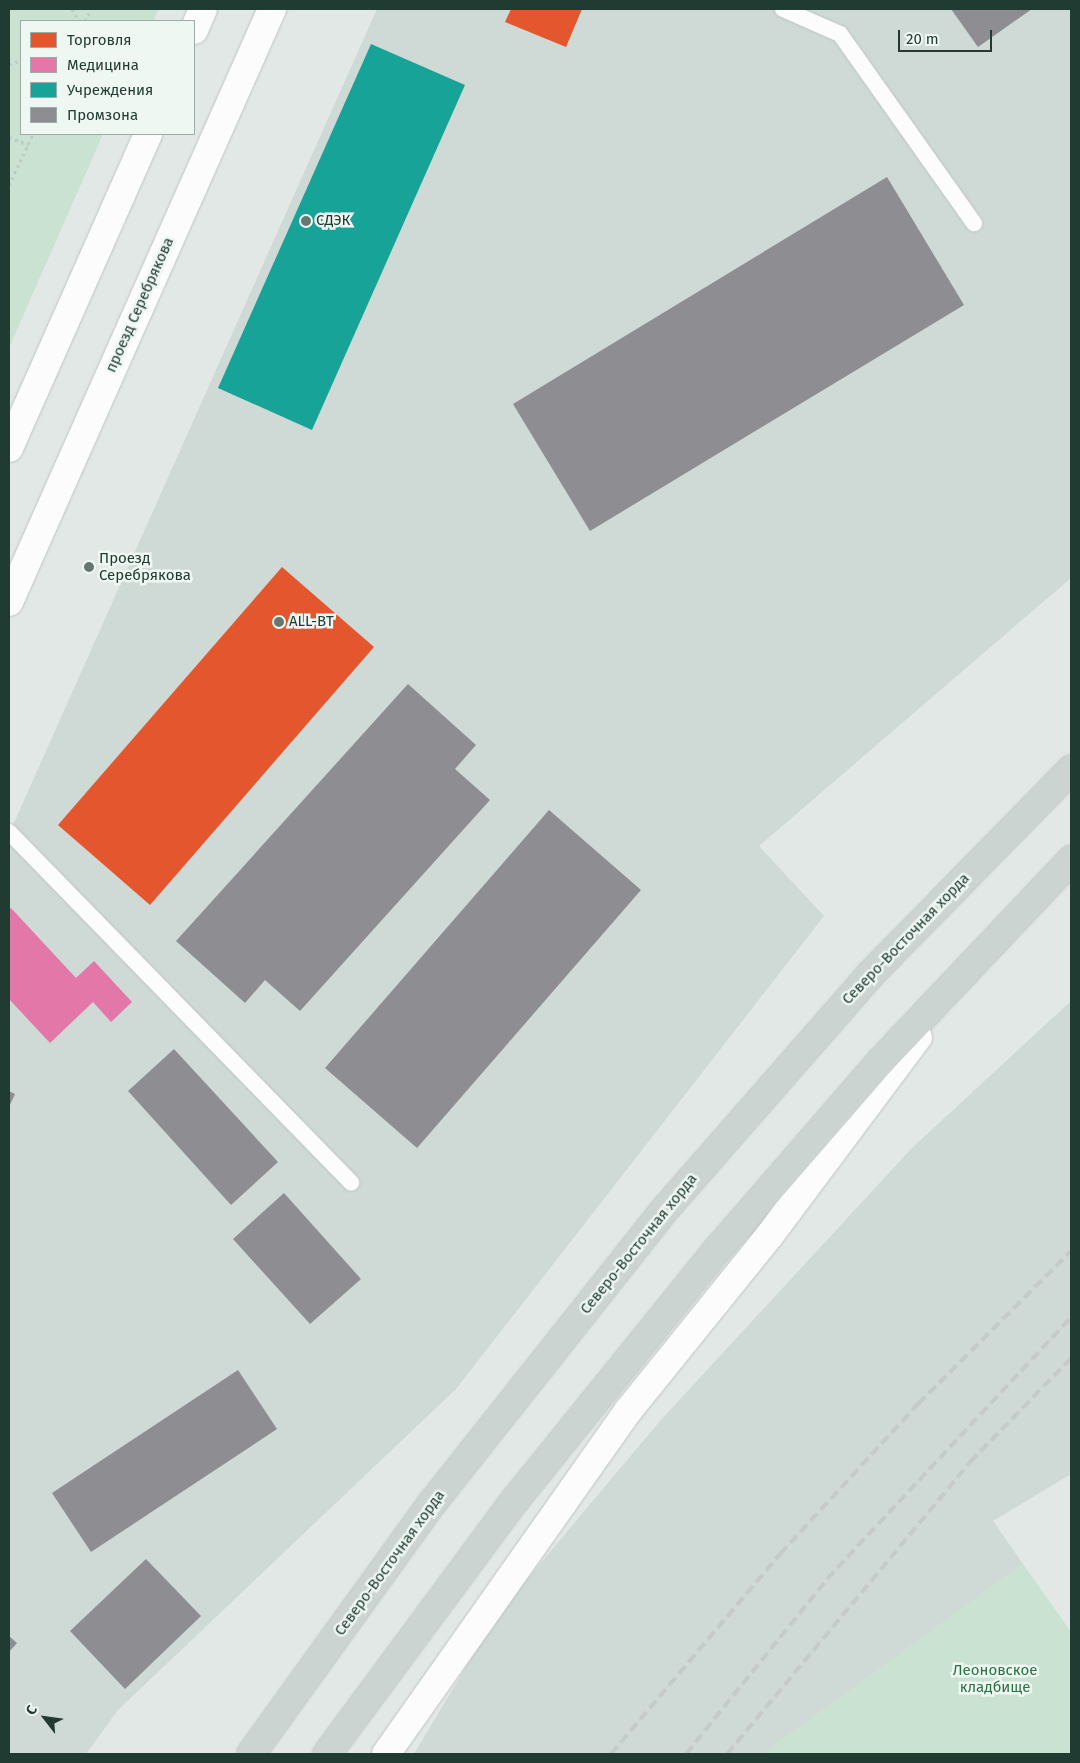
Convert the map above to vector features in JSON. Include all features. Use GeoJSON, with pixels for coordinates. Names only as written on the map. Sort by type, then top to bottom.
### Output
{"type":"FeatureCollection","features":[{"type":"Feature","properties":{"kind":"main road"},"geometry":{"type":"LineString","coordinates":[[195,28],[203,9]]}},
{"type":"Feature","properties":{"kind":"main road","name":"проезд Серебрякова"},"geometry":{"type":"LineString","coordinates":[[9,602],[272,9]]}},
{"type":"Feature","properties":{"kind":"main road"},"geometry":{"type":"LineString","coordinates":[[9,448],[148,135]]}},
{"type":"Feature","properties":{"kind":"main road","name":"Северо-Восточная хорда"},"geometry":{"type":"LineString","coordinates":[[251,1754],[433,1502],[668,1207],[869,976],[1071,770]]}},
{"type":"Feature","properties":{"kind":"main road"},"geometry":{"type":"LineString","coordinates":[[327,1754],[516,1499],[718,1249],[881,1061],[991,942],[1071,860]]}},
{"type":"Feature","properties":{"kind":"main road"},"geometry":{"type":"LineString","coordinates":[[386,1754],[628,1411],[770,1235],[870,1099],[991,942]]}},
{"type":"Feature","properties":{"kind":"lane"},"geometry":{"type":"LineString","coordinates":[[783,9],[840,34],[974,224]]}},
{"type":"Feature","properties":{"kind":"lane"},"geometry":{"type":"LineString","coordinates":[[9,832],[351,1184]]}},
{"type":"Feature","properties":{"kind":"path"},"geometry":{"type":"LineString","coordinates":[[72,9],[78,20]]}},
{"type":"Feature","properties":{"kind":"path"},"geometry":{"type":"LineString","coordinates":[[9,186],[33,135]]}},
{"type":"Feature","properties":{"kind":"path"},"geometry":{"type":"LineString","coordinates":[[9,137],[28,145]]}},
{"type":"Feature","properties":{"kind":"shaded area"},"geometry":{"type":"Polygon","coordinates":[[[377,9],[1071,9],[1071,578],[759,846],[824,916],[456,1389],[118,1710],[86,1754],[9,1754],[9,834],[377,9]]]}},
{"type":"Feature","properties":{"kind":"shaded area"},"geometry":{"type":"Polygon","coordinates":[[[1071,1001],[1071,1474],[993,1521],[1023,1564],[763,1754],[414,1754],[497,1615],[660,1421],[912,1148],[1071,1001]]]}},
{"type":"Feature","properties":{"kind":"green space"},"geometry":{"type":"Polygon","coordinates":[[[9,9],[159,9],[154,20],[20,20],[20,135],[103,135],[9,348],[9,9]]]}},
{"type":"Feature","properties":{"kind":"green space","name":"Леоновское кладбище"},"geometry":{"type":"Polygon","coordinates":[[[1023,1564],[1071,1632],[1071,1754],[763,1754],[1023,1564]]]}},
{"type":"Feature","properties":{"kind":"building: Торговля"},"geometry":{"type":"Polygon","coordinates":[[[511,9],[582,9],[566,47],[505,22],[511,9]]]}},
{"type":"Feature","properties":{"kind":"building: Торговля"},"geometry":{"type":"Polygon","coordinates":[[[282,567],[374,647],[150,905],[58,825],[282,567]]]}},
{"type":"Feature","properties":{"kind":"building: Медицина"},"geometry":{"type":"Polygon","coordinates":[[[11,908],[76,978],[94,961],[132,1002],[111,1022],[93,1002],[50,1043],[9,999],[9,910],[11,908]]]}},
{"type":"Feature","properties":{"kind":"building: Учреждения"},"geometry":{"type":"Polygon","coordinates":[[[371,44],[465,85],[312,430],[218,388],[371,44]]]}},
{"type":"Feature","properties":{"kind":"building: Промзона"},"geometry":{"type":"Polygon","coordinates":[[[951,9],[1032,9],[978,47],[951,9]]]}},
{"type":"Feature","properties":{"kind":"building: Промзона"},"geometry":{"type":"Polygon","coordinates":[[[887,177],[964,305],[590,531],[513,404],[887,177]]]}},
{"type":"Feature","properties":{"kind":"building: Промзона"},"geometry":{"type":"Polygon","coordinates":[[[408,684],[476,745],[455,769],[490,800],[300,1011],[265,980],[245,1003],[176,941],[408,684]]]}},
{"type":"Feature","properties":{"kind":"building: Промзона"},"geometry":{"type":"Polygon","coordinates":[[[549,810],[641,890],[417,1148],[325,1068],[549,810]]]}},
{"type":"Feature","properties":{"kind":"building: Промзона"},"geometry":{"type":"Polygon","coordinates":[[[174,1049],[278,1162],[231,1205],[128,1091],[174,1049]]]}},
{"type":"Feature","properties":{"kind":"building: Промзона"},"geometry":{"type":"Polygon","coordinates":[[[9,1091],[15,1094],[9,1107],[9,1091]]]}},
{"type":"Feature","properties":{"kind":"building: Промзона"},"geometry":{"type":"Polygon","coordinates":[[[284,1193],[361,1279],[310,1324],[233,1239],[284,1193]]]}},
{"type":"Feature","properties":{"kind":"building: Промзона"},"geometry":{"type":"Polygon","coordinates":[[[238,1370],[277,1429],[91,1552],[52,1493],[238,1370]]]}},
{"type":"Feature","properties":{"kind":"building: Промзона"},"geometry":{"type":"Polygon","coordinates":[[[146,1559],[201,1616],[125,1689],[70,1631],[146,1559]]]}},
{"type":"Feature","properties":{"kind":"building: Промзона"},"geometry":{"type":"Polygon","coordinates":[[[9,1636],[17,1643],[9,1652],[9,1636]]]}},
{"type":"Feature","properties":{"kind":"railway"},"geometry":{"type":"LineString","coordinates":[[611,1754],[780,1554],[918,1404],[1071,1251]]}},
{"type":"Feature","properties":{"kind":"railway"},"geometry":{"type":"LineString","coordinates":[[686,1754],[827,1579],[1071,1317]]}},
{"type":"Feature","properties":{"kind":"railway"},"geometry":{"type":"LineString","coordinates":[[727,1754],[970,1462],[1071,1358]]}},
{"type":"Feature","properties":{"kind":"place","name":"СДЭК"},"geometry":{"type":"Point","coordinates":[306,221]}},
{"type":"Feature","properties":{"kind":"place","name":"Проезд Серебрякова"},"geometry":{"type":"Point","coordinates":[89,567]}},
{"type":"Feature","properties":{"kind":"place","name":"ALL-BT"},"geometry":{"type":"Point","coordinates":[279,622]}}]}
